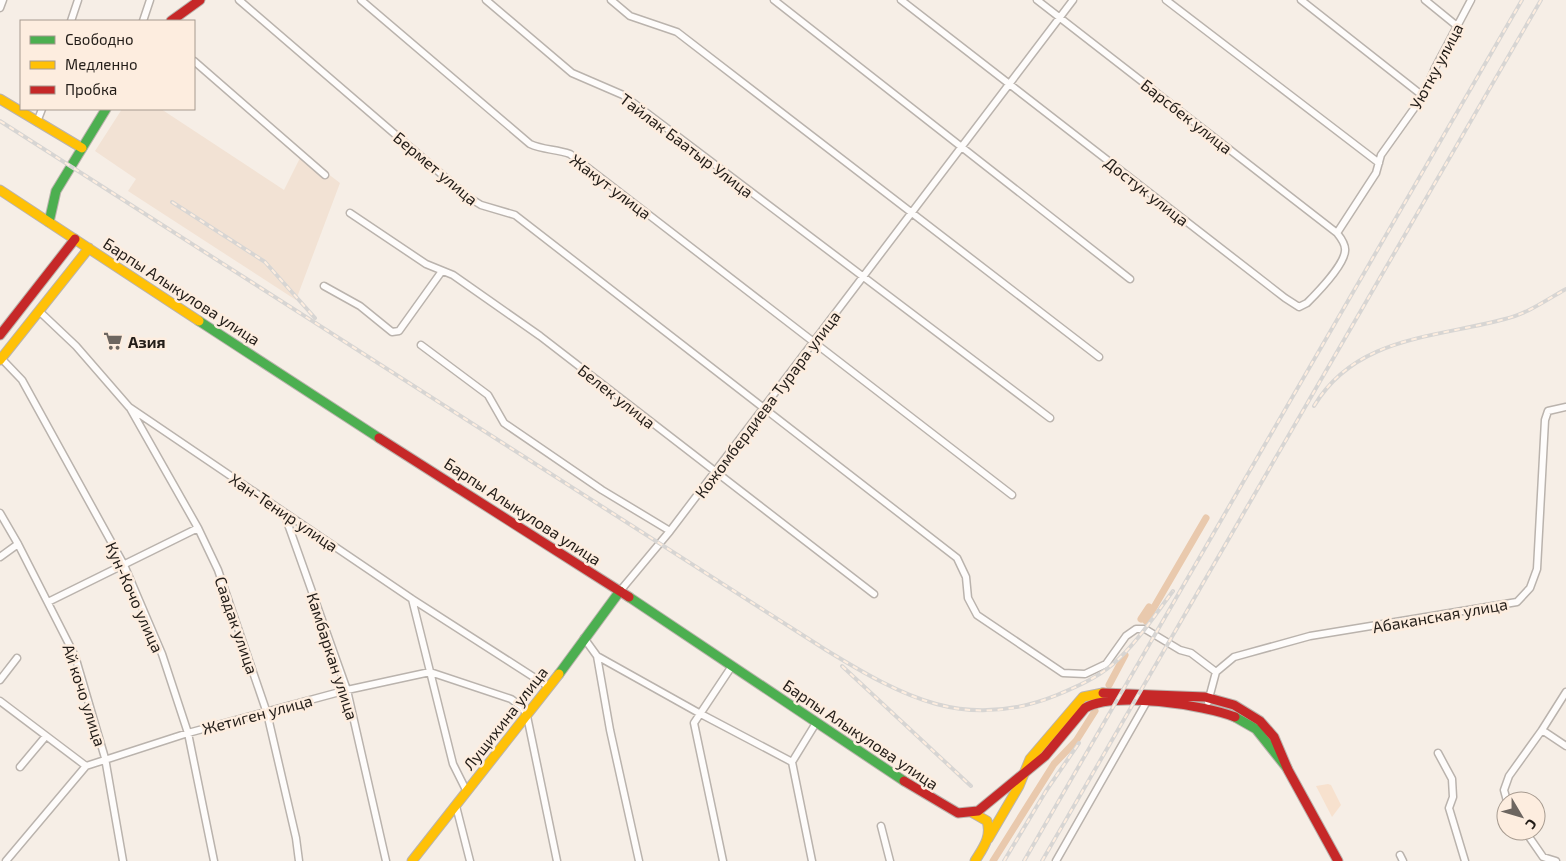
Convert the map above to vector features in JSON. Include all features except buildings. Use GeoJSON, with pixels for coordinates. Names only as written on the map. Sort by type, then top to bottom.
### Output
{"type":"FeatureCollection","features":[{"type":"Feature","properties":{"kind":"main road"},"geometry":{"type":"LineString","coordinates":[[172,20],[200,0]]}},
{"type":"Feature","properties":{"kind":"main road"},"geometry":{"type":"LineString","coordinates":[[0,99],[82,148]]}},
{"type":"Feature","properties":{"kind":"main road"},"geometry":{"type":"LineString","coordinates":[[49,222],[56,191],[105,110]]}},
{"type":"Feature","properties":{"kind":"main road","name":"Барпы Алыкулова улица"},"geometry":{"type":"LineString","coordinates":[[0,190],[620,591],[939,804],[958,813],[973,813]]}},
{"type":"Feature","properties":{"kind":"main road"},"geometry":{"type":"LineString","coordinates":[[0,335],[75,239]]}},
{"type":"Feature","properties":{"kind":"main road"},"geometry":{"type":"LineString","coordinates":[[0,358],[89,248]]}},
{"type":"Feature","properties":{"kind":"main road","name":"Лущихина улица"},"geometry":{"type":"LineString","coordinates":[[412,861],[527,716],[620,591]]}},
{"type":"Feature","properties":{"kind":"main road"},"geometry":{"type":"LineString","coordinates":[[975,861],[1019,786],[1030,759],[1083,697],[1120,694],[1188,695],[1208,702],[1239,708],[1264,725],[1278,745],[1287,768],[1338,861]]}},
{"type":"Feature","properties":{"kind":"main road"},"geometry":{"type":"LineString","coordinates":[[988,839],[990,831],[987,821],[973,813],[989,802],[1025,770],[1038,763],[1055,746],[1088,705],[1108,702],[1208,702]]}},
{"type":"Feature","properties":{"kind":"street"},"geometry":{"type":"LineString","coordinates":[[0,8],[3,0]]}},
{"type":"Feature","properties":{"kind":"street"},"geometry":{"type":"LineString","coordinates":[[71,20],[78,0]]}},
{"type":"Feature","properties":{"kind":"street"},"geometry":{"type":"LineString","coordinates":[[143,20],[150,0]]}},
{"type":"Feature","properties":{"kind":"street","name":"Бермет улица"},"geometry":{"type":"LineString","coordinates":[[239,0],[468,197],[481,205],[515,215],[763,409]]}},
{"type":"Feature","properties":{"kind":"street","name":"Жакут улица"},"geometry":{"type":"LineString","coordinates":[[361,0],[530,144],[544,150],[558,150],[570,154],[1012,495]]}},
{"type":"Feature","properties":{"kind":"street","name":"Тайлак Баатыр Улица"},"geometry":{"type":"LineString","coordinates":[[486,0],[572,73],[623,95],[862,278],[1050,418]]}},
{"type":"Feature","properties":{"kind":"street"},"geometry":{"type":"LineString","coordinates":[[610,0],[630,16],[677,32],[1099,357]]}},
{"type":"Feature","properties":{"kind":"street"},"geometry":{"type":"LineString","coordinates":[[774,0],[1130,279]]}},
{"type":"Feature","properties":{"kind":"street","name":"Достук улица"},"geometry":{"type":"LineString","coordinates":[[901,0],[1299,307],[1307,304],[1342,261],[1345,250],[1342,238],[1337,233]]}},
{"type":"Feature","properties":{"kind":"street","name":"Барсбек улица"},"geometry":{"type":"LineString","coordinates":[[1036,0],[1337,233]]}},
{"type":"Feature","properties":{"kind":"street","name":"Кожомбердиева Турара улица"},"geometry":{"type":"LineString","coordinates":[[620,591],[670,531],[1074,0]]}},
{"type":"Feature","properties":{"kind":"street"},"geometry":{"type":"LineString","coordinates":[[1166,0],[1379,163]]}},
{"type":"Feature","properties":{"kind":"street"},"geometry":{"type":"LineString","coordinates":[[1301,0],[1423,96]]}},
{"type":"Feature","properties":{"kind":"street"},"geometry":{"type":"LineString","coordinates":[[1425,0],[1458,26]]}},
{"type":"Feature","properties":{"kind":"street","name":"Уютку улица"},"geometry":{"type":"LineString","coordinates":[[1337,233],[1376,173],[1381,155],[1423,96],[1471,0]]}},
{"type":"Feature","properties":{"kind":"street"},"geometry":{"type":"LineString","coordinates":[[195,63],[325,175]]}},
{"type":"Feature","properties":{"kind":"street"},"geometry":{"type":"LineString","coordinates":[[37,122],[42,110]]}},
{"type":"Feature","properties":{"kind":"street","name":"Белек улица"},"geometry":{"type":"LineString","coordinates":[[350,213],[426,264],[453,275],[540,336],[714,473],[874,594]]}},
{"type":"Feature","properties":{"kind":"street"},"geometry":{"type":"LineString","coordinates":[[324,286],[360,306],[392,332],[399,331],[442,272]]}},
{"type":"Feature","properties":{"kind":"street","name":"Хан-Тенир улица"},"geometry":{"type":"LineString","coordinates":[[39,312],[76,346],[129,407],[412,599],[549,687]]}},
{"type":"Feature","properties":{"kind":"street"},"geometry":{"type":"LineString","coordinates":[[421,345],[488,395],[504,423],[602,490],[670,531]]}},
{"type":"Feature","properties":{"kind":"street","name":"Кун-Кочо улица"},"geometry":{"type":"LineString","coordinates":[[0,358],[22,380],[124,565],[162,654],[188,733],[214,861]]}},
{"type":"Feature","properties":{"kind":"street","name":"Саадак улица"},"geometry":{"type":"LineString","coordinates":[[129,407],[198,528],[218,570],[267,713],[296,838],[299,861]]}},
{"type":"Feature","properties":{"kind":"street","name":"Абаканская улица"},"geometry":{"type":"LineString","coordinates":[[1216,672],[1234,657],[1310,636],[1517,602],[1530,588],[1537,569],[1545,420],[1548,411],[1556,407],[1566,407]]}},
{"type":"Feature","properties":{"kind":"street"},"geometry":{"type":"LineString","coordinates":[[763,409],[957,558],[966,577],[968,598],[977,614],[1063,673],[1085,674],[1106,664],[1126,636],[1136,629],[1145,629],[1180,650],[1191,653],[1216,672],[1208,702]]}},
{"type":"Feature","properties":{"kind":"street","name":"Камбаркан улица"},"geometry":{"type":"LineString","coordinates":[[284,512],[347,690],[386,861]]}},
{"type":"Feature","properties":{"kind":"street","name":"Ай кочо улица"},"geometry":{"type":"LineString","coordinates":[[0,513],[18,544],[75,656],[105,758],[123,861]]}},
{"type":"Feature","properties":{"kind":"street"},"geometry":{"type":"LineString","coordinates":[[48,602],[198,528]]}},
{"type":"Feature","properties":{"kind":"street"},"geometry":{"type":"LineString","coordinates":[[0,557],[18,544]]}},
{"type":"Feature","properties":{"kind":"street"},"geometry":{"type":"LineString","coordinates":[[412,599],[453,764],[467,792]]}},
{"type":"Feature","properties":{"kind":"street"},"geometry":{"type":"LineString","coordinates":[[584,638],[597,656],[699,714],[792,762]]}},
{"type":"Feature","properties":{"kind":"street"},"geometry":{"type":"LineString","coordinates":[[597,656],[610,730],[639,861]]}},
{"type":"Feature","properties":{"kind":"street"},"geometry":{"type":"LineString","coordinates":[[0,680],[17,658]]}},
{"type":"Feature","properties":{"kind":"street"},"geometry":{"type":"LineString","coordinates":[[722,861],[694,723],[732,666]]}},
{"type":"Feature","properties":{"kind":"street"},"geometry":{"type":"LineString","coordinates":[[430,672],[511,699],[522,707],[527,716],[557,861]]}},
{"type":"Feature","properties":{"kind":"street","name":"Жетиген улица"},"geometry":{"type":"LineString","coordinates":[[86,766],[105,758],[188,733],[347,690],[430,672]]}},
{"type":"Feature","properties":{"kind":"street"},"geometry":{"type":"LineString","coordinates":[[1504,791],[1509,776],[1566,692]]}},
{"type":"Feature","properties":{"kind":"street"},"geometry":{"type":"LineString","coordinates":[[0,700],[86,766],[6,861]]}},
{"type":"Feature","properties":{"kind":"street"},"geometry":{"type":"LineString","coordinates":[[1056,861],[1146,703]]}},
{"type":"Feature","properties":{"kind":"street"},"geometry":{"type":"LineString","coordinates":[[812,861],[792,762],[816,723]]}},
{"type":"Feature","properties":{"kind":"street"},"geometry":{"type":"LineString","coordinates":[[1542,730],[1566,746]]}},
{"type":"Feature","properties":{"kind":"street"},"geometry":{"type":"LineString","coordinates":[[20,767],[46,736]]}},
{"type":"Feature","properties":{"kind":"street"},"geometry":{"type":"LineString","coordinates":[[1438,752],[1452,779],[1453,797],[1449,808],[1465,861]]}},
{"type":"Feature","properties":{"kind":"street"},"geometry":{"type":"LineString","coordinates":[[456,806],[470,861]]}},
{"type":"Feature","properties":{"kind":"street"},"geometry":{"type":"LineString","coordinates":[[881,826],[890,861]]}},
{"type":"Feature","properties":{"kind":"street"},"geometry":{"type":"LineString","coordinates":[[1532,841],[1543,857],[1556,861]]}},
{"type":"Feature","properties":{"kind":"shaded area"},"geometry":{"type":"Polygon","coordinates":[[[121,110],[163,110],[284,190],[302,154],[340,183],[296,300],[128,191],[136,179],[95,151],[121,110]]]}},
{"type":"Feature","properties":{"kind":"shaded area"},"geometry":{"type":"Polygon","coordinates":[[[1331,785],[1341,805],[1332,817],[1316,786],[1331,785]]]}},
{"type":"Feature","properties":{"kind":"waterway"},"geometry":{"type":"LineString","coordinates":[[1146,621],[1206,518]]}},
{"type":"Feature","properties":{"kind":"waterway"},"geometry":{"type":"LineString","coordinates":[[1141,619],[1149,607]]}},
{"type":"Feature","properties":{"kind":"waterway"},"geometry":{"type":"LineString","coordinates":[[1109,685],[1125,655]]}},
{"type":"Feature","properties":{"kind":"waterway"},"geometry":{"type":"LineString","coordinates":[[993,861],[1054,764],[1076,741],[1095,711]]}},
{"type":"Feature","properties":{"kind":"railway"},"geometry":{"type":"LineString","coordinates":[[1024,861],[1522,0]]}},
{"type":"Feature","properties":{"kind":"railway"},"geometry":{"type":"LineString","coordinates":[[1042,861],[1541,0]]}},
{"type":"Feature","properties":{"kind":"railway"},"geometry":{"type":"LineString","coordinates":[[0,121],[826,650],[854,667],[909,695],[936,704],[964,709],[993,710],[1024,706],[1057,695],[1093,678],[1122,656],[1173,591]]}},
{"type":"Feature","properties":{"kind":"railway"},"geometry":{"type":"LineString","coordinates":[[172,202],[265,262],[315,318]]}},
{"type":"Feature","properties":{"kind":"railway"},"geometry":{"type":"LineString","coordinates":[[1314,406],[1331,383],[1352,366],[1374,353],[1399,343],[1425,336],[1513,317],[1566,289]]}},
{"type":"Feature","properties":{"kind":"railway"},"geometry":{"type":"LineString","coordinates":[[842,666],[971,786]]}},
{"type":"Feature","properties":{"kind":"railway"},"geometry":{"type":"LineString","coordinates":[[1004,861],[1046,791],[1079,743]]}},
{"type":"Feature","properties":{"kind":"traffic: fast"},"geometry":{"type":"LineString","coordinates":[[49,222],[56,191],[105,110]]}},
{"type":"Feature","properties":{"kind":"traffic: fast"},"geometry":{"type":"LineString","coordinates":[[199,321],[379,438]]}},
{"type":"Feature","properties":{"kind":"traffic: fast"},"geometry":{"type":"LineString","coordinates":[[559,674],[620,591]]}},
{"type":"Feature","properties":{"kind":"traffic: fast"},"geometry":{"type":"LineString","coordinates":[[629,597],[904,781]]}},
{"type":"Feature","properties":{"kind":"traffic: fast"},"geometry":{"type":"LineString","coordinates":[[1235,717],[1256,729],[1287,768]]}},
{"type":"Feature","properties":{"kind":"traffic: slow"},"geometry":{"type":"LineString","coordinates":[[0,99],[82,148]]}},
{"type":"Feature","properties":{"kind":"traffic: slow"},"geometry":{"type":"LineString","coordinates":[[0,190],[199,321]]}},
{"type":"Feature","properties":{"kind":"traffic: slow"},"geometry":{"type":"LineString","coordinates":[[0,360],[89,248]]}},
{"type":"Feature","properties":{"kind":"traffic: slow"},"geometry":{"type":"LineString","coordinates":[[412,861],[559,674]]}},
{"type":"Feature","properties":{"kind":"traffic: slow"},"geometry":{"type":"LineString","coordinates":[[988,839],[1019,786],[1030,759],[1083,697],[1103,693]]}},
{"type":"Feature","properties":{"kind":"traffic: slow"},"geometry":{"type":"LineString","coordinates":[[973,813],[987,821],[988,827],[988,837],[975,861]]}},
{"type":"Feature","properties":{"kind":"traffic: jam"},"geometry":{"type":"LineString","coordinates":[[172,20],[200,0]]}},
{"type":"Feature","properties":{"kind":"traffic: jam"},"geometry":{"type":"LineString","coordinates":[[0,335],[75,239]]}},
{"type":"Feature","properties":{"kind":"traffic: jam"},"geometry":{"type":"LineString","coordinates":[[379,438],[629,597]]}},
{"type":"Feature","properties":{"kind":"traffic: jam"},"geometry":{"type":"LineString","coordinates":[[1103,693],[1205,697],[1234,705],[1260,721],[1274,737],[1288,770],[1338,861]]}},
{"type":"Feature","properties":{"kind":"traffic: jam"},"geometry":{"type":"LineString","coordinates":[[904,781],[958,813],[978,811],[1045,756],[1085,708],[1098,703],[1137,700],[1182,704],[1221,712],[1235,717]]}},
{"type":"Feature","properties":{"kind":"place","name":"Азия"},"geometry":{"type":"Point","coordinates":[113,341]}}]}
